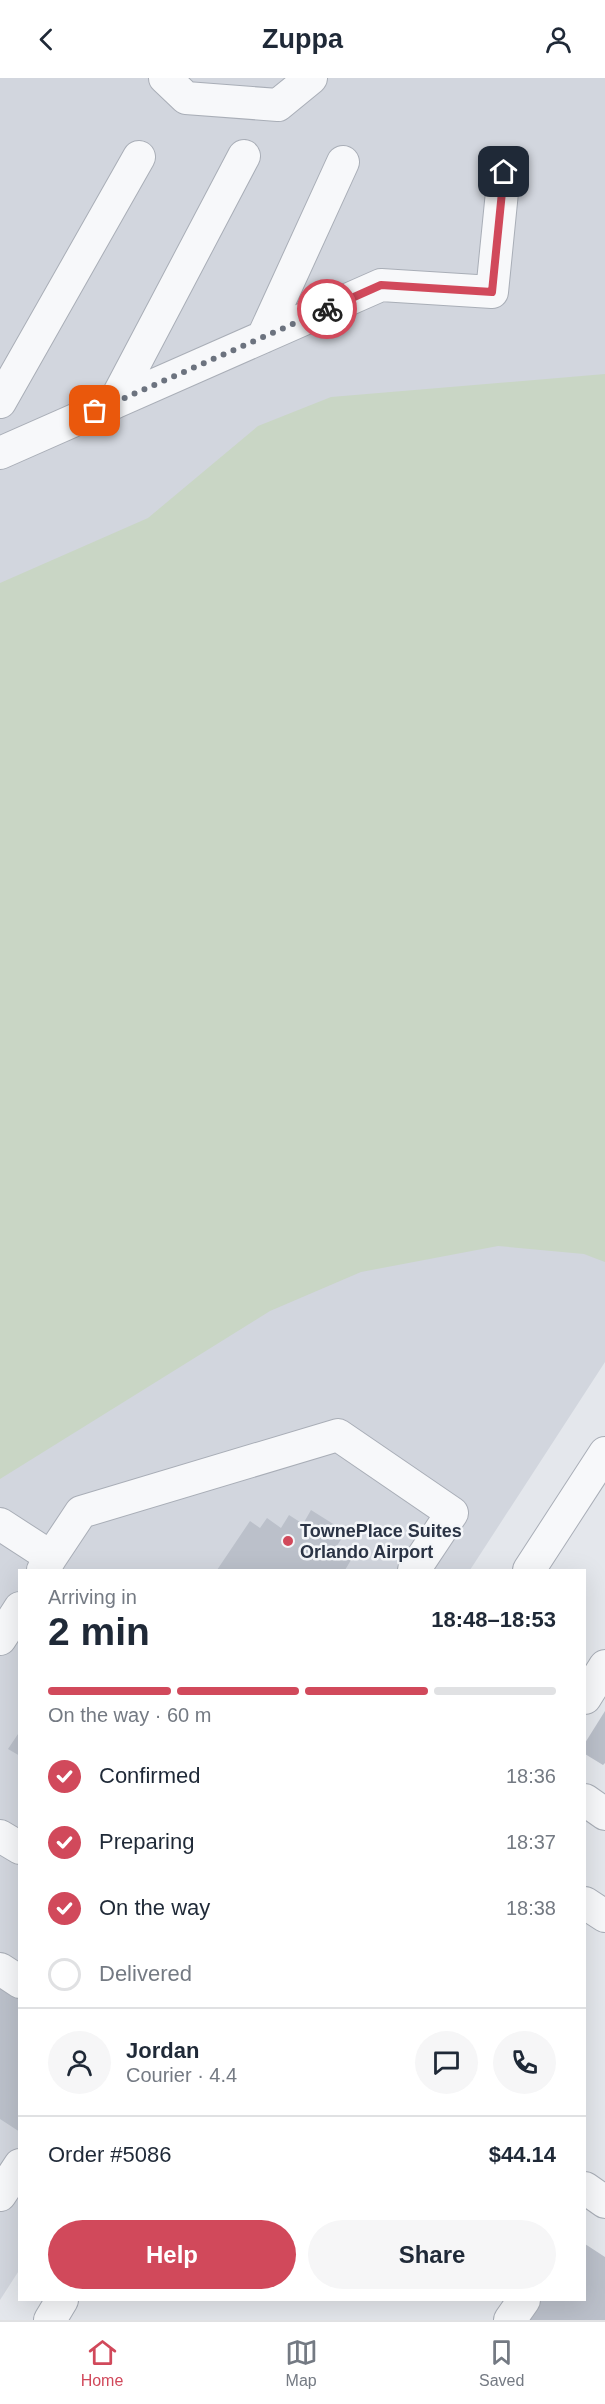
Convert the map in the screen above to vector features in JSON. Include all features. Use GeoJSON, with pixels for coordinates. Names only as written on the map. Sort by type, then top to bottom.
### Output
{"type":"FeatureCollection","features":[{"type":"Feature","properties":{"kind":"street"},"geometry":{"type":"LineString","coordinates":[[165,78],[186,98],[278,105],[311,78]]}},
{"type":"Feature","properties":{"kind":"street"},"geometry":{"type":"LineString","coordinates":[[114,403],[244,156]]}},
{"type":"Feature","properties":{"kind":"street"},"geometry":{"type":"LineString","coordinates":[[0,402],[139,157]]}},
{"type":"Feature","properties":{"kind":"street"},"geometry":{"type":"LineString","coordinates":[[263,337],[343,162]]}},
{"type":"Feature","properties":{"kind":"street"},"geometry":{"type":"LineString","coordinates":[[0,453],[381,285],[492,292],[504,172]]}},
{"type":"Feature","properties":{"kind":"street"},"geometry":{"type":"LineString","coordinates":[[0,1524],[47,1564],[81,1512],[338,1435],[452,1513],[415,1569]]}},
{"type":"Feature","properties":{"kind":"street"},"geometry":{"type":"LineString","coordinates":[[530,1569],[605,1453]]}},
{"type":"Feature","properties":{"kind":"street"},"geometry":{"type":"LineString","coordinates":[[0,1639],[18,1611]]}},
{"type":"Feature","properties":{"kind":"street"},"geometry":{"type":"LineString","coordinates":[[586,1696],[605,1666]]}},
{"type":"Feature","properties":{"kind":"street"},"geometry":{"type":"LineString","coordinates":[[0,1836],[18,1847]]}},
{"type":"Feature","properties":{"kind":"street"},"geometry":{"type":"LineString","coordinates":[[586,1904],[605,1916]]}},
{"type":"Feature","properties":{"kind":"street"},"geometry":{"type":"LineString","coordinates":[[0,1969],[18,1981]]}},
{"type":"Feature","properties":{"kind":"street"},"geometry":{"type":"LineString","coordinates":[[50,2320],[61,2301]]}},
{"type":"Feature","properties":{"kind":"street"},"geometry":{"type":"LineString","coordinates":[[510,2320],[523,2301]]}},
{"type":"Feature","properties":{"kind":"shaded area"},"geometry":{"type":"Polygon","coordinates":[[[0,78],[605,78],[605,1362],[471,1569],[18,1569],[18,2272],[0,2300],[0,78]]]}},
{"type":"Feature","properties":{"kind":"green space"},"geometry":{"type":"Polygon","coordinates":[[[605,374],[605,1262],[584,1254],[498,1246],[361,1272],[270,1311],[0,1479],[0,583],[148,518],[258,426],[331,397],[605,374]]]}},
{"type":"Feature","properties":{"kind":"building","name":"TownePlace Suites Orlando Airport"},"geometry":{"type":"Polygon","coordinates":[[[311,1510],[346,1532],[334,1550],[351,1560],[346,1569],[218,1569],[250,1521],[260,1528],[267,1518],[281,1528],[289,1515],[303,1524],[311,1510]]]}},
{"type":"Feature","properties":{"kind":"building"},"geometry":{"type":"Polygon","coordinates":[[[605,1711],[605,1763],[603,1765],[586,1755],[586,1741],[605,1711]]]}},
{"type":"Feature","properties":{"kind":"building"},"geometry":{"type":"Polygon","coordinates":[[[18,1734],[18,1755],[8,1749],[18,1734]]]}},
{"type":"Feature","properties":{"kind":"building"},"geometry":{"type":"Polygon","coordinates":[[[0,1982],[18,1994],[18,2131],[0,2119],[0,1982]]]}},
{"type":"Feature","properties":{"kind":"building"},"geometry":{"type":"Polygon","coordinates":[[[586,2245],[605,2257],[605,2320],[521,2320],[533,2301],[586,2301],[586,2245]]]}},
{"type":"Feature","properties":{"kind":"way so far"},"geometry":{"type":"LineString","coordinates":[[95,411],[327,309]]}},
{"type":"Feature","properties":{"kind":"place","name":"TownePlace Suites Orlando Airport"},"geometry":{"type":"Point","coordinates":[288,1541]}},
{"type":"Feature","properties":{"kind":"route"},"geometry":{"type":"LineString","coordinates":[[327,309],[381,285],[492,292],[504,172]]}}]}
